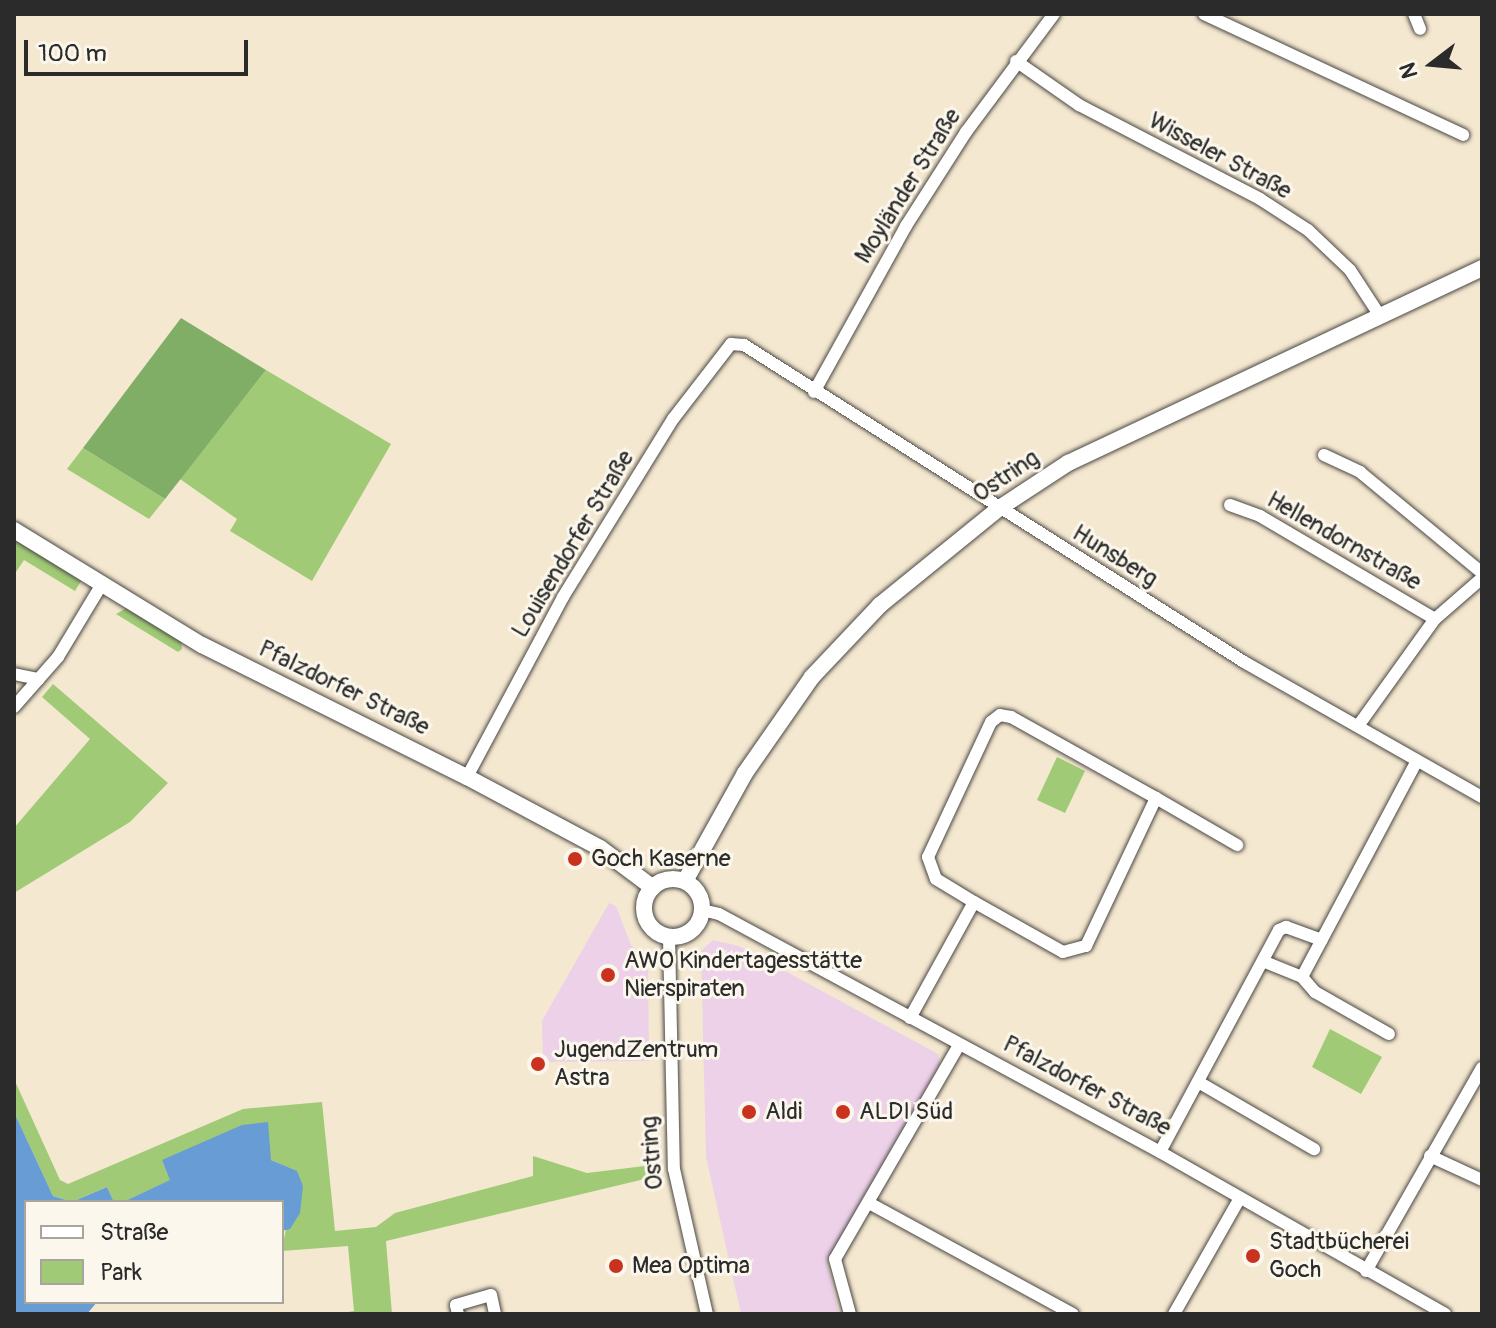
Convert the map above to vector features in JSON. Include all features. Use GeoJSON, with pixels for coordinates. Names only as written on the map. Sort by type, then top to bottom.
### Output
{"type":"FeatureCollection","features":[{"type":"Feature","properties":{"kind":"street","name":"Moyländer Straße"},"geometry":{"type":"LineString","coordinates":[[814,392],[906,226],[1016,61],[1054,14]]}},
{"type":"Feature","properties":{"kind":"street"},"geometry":{"type":"LineString","coordinates":[[1204,14],[1463,135]]}},
{"type":"Feature","properties":{"kind":"street"},"geometry":{"type":"LineString","coordinates":[[1414,14],[1420,29]]}},
{"type":"Feature","properties":{"kind":"street","name":"Wisseler Straße"},"geometry":{"type":"LineString","coordinates":[[1016,61],[1079,105],[1260,199],[1308,230],[1350,270],[1380,316]]}},
{"type":"Feature","properties":{"kind":"street","name":"Ostring"},"geometry":{"type":"LineString","coordinates":[[685,881],[745,773],[812,677],[880,605],[998,509],[1068,463],[1482,268]]}},
{"type":"Feature","properties":{"kind":"street","name":"Hunsberg"},"geometry":{"type":"LineString","coordinates":[[731,344],[744,345],[998,509],[1482,797]]}},
{"type":"Feature","properties":{"kind":"street","name":"Louisendorfer Straße"},"geometry":{"type":"LineString","coordinates":[[467,777],[563,597],[673,419],[731,344]]}},
{"type":"Feature","properties":{"kind":"street","name":"Hellendornstraße"},"geometry":{"type":"LineString","coordinates":[[1324,455],[1360,472],[1482,575],[1435,619],[1358,726]]}},
{"type":"Feature","properties":{"kind":"street","name":"Hellendornstraße"},"geometry":{"type":"LineString","coordinates":[[1230,505],[1260,516],[1435,619]]}},
{"type":"Feature","properties":{"kind":"street","name":"Pfalzdorfer Straße"},"geometry":{"type":"LineString","coordinates":[[14,530],[202,645],[467,777],[600,848],[653,888]]}},
{"type":"Feature","properties":{"kind":"street"},"geometry":{"type":"LineString","coordinates":[[14,707],[38,679],[102,584]]}},
{"type":"Feature","properties":{"kind":"street"},"geometry":{"type":"LineString","coordinates":[[14,674],[38,679]]}},
{"type":"Feature","properties":{"kind":"street"},"geometry":{"type":"LineString","coordinates":[[1156,798],[1086,946],[1075,952],[1063,952],[936,879],[928,857],[991,722],[1000,715],[1011,717],[1156,798],[1237,845]]}},
{"type":"Feature","properties":{"kind":"street"},"geometry":{"type":"LineString","coordinates":[[1302,977],[1417,761]]}},
{"type":"Feature","properties":{"kind":"street"},"geometry":{"type":"LineString","coordinates":[[671,879],[685,881],[701,898],[702,910],[697,925],[685,935],[669,937],[649,924],[645,913],[653,888],[671,879]]}},
{"type":"Feature","properties":{"kind":"street"},"geometry":{"type":"LineString","coordinates":[[910,1018],[974,902]]}},
{"type":"Feature","properties":{"kind":"street","name":"Pfalzdorfer Straße"},"geometry":{"type":"LineString","coordinates":[[702,910],[719,914],[1160,1152],[1445,1314]]}},
{"type":"Feature","properties":{"kind":"street"},"geometry":{"type":"LineString","coordinates":[[1160,1152],[1286,927],[1322,940]]}},
{"type":"Feature","properties":{"kind":"street","name":"Ostring"},"geometry":{"type":"LineString","coordinates":[[669,937],[674,1169],[707,1314]]}},
{"type":"Feature","properties":{"kind":"street"},"geometry":{"type":"LineString","coordinates":[[1265,962],[1302,977],[1315,992],[1389,1034]]}},
{"type":"Feature","properties":{"kind":"street"},"geometry":{"type":"LineString","coordinates":[[850,1314],[835,1259],[959,1045]]}},
{"type":"Feature","properties":{"kind":"street"},"geometry":{"type":"LineString","coordinates":[[1366,1271],[1482,1068]]}},
{"type":"Feature","properties":{"kind":"street"},"geometry":{"type":"LineString","coordinates":[[1200,1083],[1314,1149]]}},
{"type":"Feature","properties":{"kind":"street"},"geometry":{"type":"LineString","coordinates":[[1430,1156],[1482,1180]]}},
{"type":"Feature","properties":{"kind":"street"},"geometry":{"type":"LineString","coordinates":[[1174,1314],[1240,1198]]}},
{"type":"Feature","properties":{"kind":"street"},"geometry":{"type":"LineString","coordinates":[[869,1203],[1073,1314]]}},
{"type":"Feature","properties":{"kind":"street"},"geometry":{"type":"LineString","coordinates":[[458,1314],[456,1305],[491,1295],[495,1314]]}},
{"type":"Feature","properties":{"kind":"shaded area","name":"AWO Kindertagesstätte Nierspiraten"},"geometry":{"type":"Polygon","coordinates":[[[609,903],[616,906],[631,945],[648,961],[649,1061],[543,1062],[542,1021],[609,903]]]}},
{"type":"Feature","properties":{"kind":"shaded area"},"geometry":{"type":"Polygon","coordinates":[[[713,940],[739,946],[938,1054],[940,1064],[827,1262],[839,1314],[741,1314],[706,1157],[701,951],[713,940]]]}},
{"type":"Feature","properties":{"kind":"green space"},"geometry":{"type":"Polygon","coordinates":[[[181,318],[266,370],[165,499],[83,448],[181,318]]]}},
{"type":"Feature","properties":{"kind":"green space"},"geometry":{"type":"Polygon","coordinates":[[[266,370],[391,444],[312,581],[230,531],[237,519],[180,479],[266,370]]]}},
{"type":"Feature","properties":{"kind":"green space"},"geometry":{"type":"Polygon","coordinates":[[[83,448],[165,499],[149,519],[67,469],[83,448]]]}},
{"type":"Feature","properties":{"kind":"green space"},"geometry":{"type":"Polygon","coordinates":[[[14,537],[81,581],[75,591],[24,560],[14,575],[14,537]]]}},
{"type":"Feature","properties":{"kind":"green space"},"geometry":{"type":"Polygon","coordinates":[[[128,607],[181,639],[182,649],[178,652],[116,614],[128,607]]]}},
{"type":"Feature","properties":{"kind":"green space"},"geometry":{"type":"Polygon","coordinates":[[[53,684],[168,783],[130,822],[14,893],[14,828],[90,739],[42,697],[53,684]]]}},
{"type":"Feature","properties":{"kind":"green space"},"geometry":{"type":"Polygon","coordinates":[[[1057,757],[1085,771],[1065,813],[1037,800],[1057,757]]]}},
{"type":"Feature","properties":{"kind":"green space"},"geometry":{"type":"Polygon","coordinates":[[[1330,1029],[1382,1057],[1361,1094],[1312,1067],[1330,1029]]]}},
{"type":"Feature","properties":{"kind":"green space"},"geometry":{"type":"Polygon","coordinates":[[[14,1079],[60,1180],[68,1184],[243,1109],[322,1102],[335,1231],[376,1227],[395,1213],[533,1176],[533,1156],[587,1173],[653,1165],[653,1177],[386,1241],[392,1314],[336,1314],[354,1311],[348,1246],[284,1251],[296,1171],[271,1160],[162,1160],[171,1180],[127,1200],[113,1200],[107,1187],[77,1200],[66,1200],[53,1196],[14,1112],[14,1079]]]}},
{"type":"Feature","properties":{"kind":"water"},"geometry":{"type":"Polygon","coordinates":[[[14,1112],[53,1196],[66,1200],[24,1200],[24,1304],[95,1304],[87,1314],[14,1314],[14,1112]]]}},
{"type":"Feature","properties":{"kind":"water"},"geometry":{"type":"Polygon","coordinates":[[[268,1122],[271,1160],[297,1171],[303,1186],[300,1213],[290,1229],[284,1230],[284,1200],[127,1200],[170,1180],[162,1160],[242,1125],[268,1122]]]}},
{"type":"Feature","properties":{"kind":"water"},"geometry":{"type":"Polygon","coordinates":[[[107,1187],[113,1200],[77,1200],[107,1187]]]}},
{"type":"Feature","properties":{"kind":"place","name":"Goch Kaserne"},"geometry":{"type":"Point","coordinates":[575,859]}},
{"type":"Feature","properties":{"kind":"place","name":"AWO Kindertagesstätte Nierspiraten"},"geometry":{"type":"Point","coordinates":[608,975]}},
{"type":"Feature","properties":{"kind":"place","name":"JugendZentrum Astra"},"geometry":{"type":"Point","coordinates":[538,1064]}},
{"type":"Feature","properties":{"kind":"place","name":"Aldi"},"geometry":{"type":"Point","coordinates":[749,1112]}},
{"type":"Feature","properties":{"kind":"place","name":"ALDI Süd"},"geometry":{"type":"Point","coordinates":[843,1112]}},
{"type":"Feature","properties":{"kind":"place","name":"Stadtbücherei Goch"},"geometry":{"type":"Point","coordinates":[1253,1256]}},
{"type":"Feature","properties":{"kind":"place","name":"Mea Optima"},"geometry":{"type":"Point","coordinates":[616,1266]}}]}
